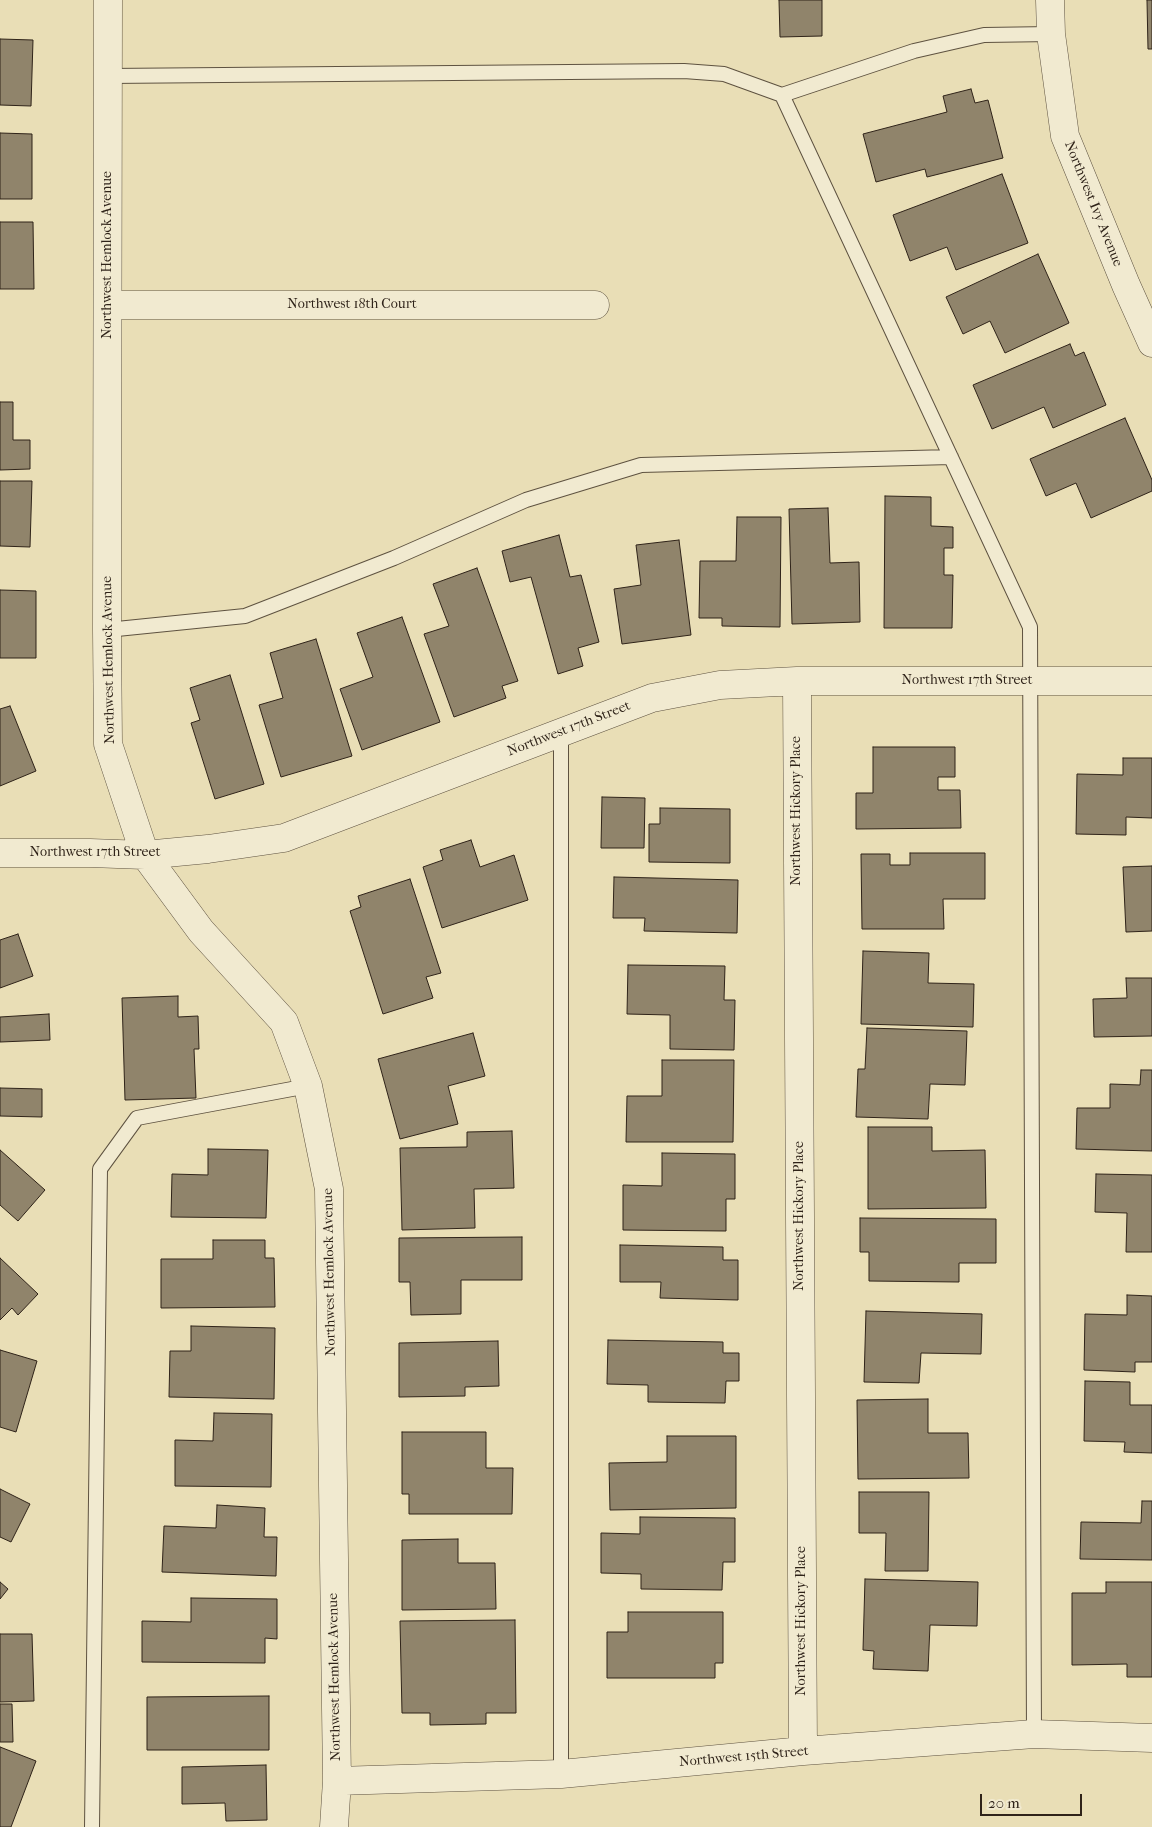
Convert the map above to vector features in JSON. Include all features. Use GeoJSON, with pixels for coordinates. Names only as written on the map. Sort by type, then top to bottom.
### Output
{"type":"FeatureCollection","features":[{"type":"Feature","properties":{"kind":"street","name":"Northwest Hemlock Avenue"},"geometry":{"type":"LineString","coordinates":[[108,0],[108,744],[145,855],[202,931],[284,1022],[308,1086],[329,1189],[337,1781],[334,1827]]}},
{"type":"Feature","properties":{"kind":"street","name":"Northwest Ivy Avenue"},"geometry":{"type":"LineString","coordinates":[[1050,0],[1051,34],[1065,136],[1152,343]]}},
{"type":"Feature","properties":{"kind":"street","name":"Northwest 18th Court"},"geometry":{"type":"LineString","coordinates":[[108,305],[595,305]]}},
{"type":"Feature","properties":{"kind":"street","name":"Northwest 17th Street"},"geometry":{"type":"LineString","coordinates":[[0,854],[90,853],[145,855],[208,849],[284,838],[652,698],[720,685],[797,682],[1152,681]]}},
{"type":"Feature","properties":{"kind":"street","name":"Northwest Hickory Place"},"geometry":{"type":"LineString","coordinates":[[797,682],[803,1751]]}},
{"type":"Feature","properties":{"kind":"street","name":"Northwest 15th Street"},"geometry":{"type":"LineString","coordinates":[[337,1781],[561,1774],[803,1751],[1034,1734],[1152,1738]]}},
{"type":"Feature","properties":{"kind":"lane"},"geometry":{"type":"LineString","coordinates":[[108,76],[684,72],[724,74],[782,95],[914,51],[984,35],[1051,34]]}},
{"type":"Feature","properties":{"kind":"lane"},"geometry":{"type":"LineString","coordinates":[[782,95],[1030,627],[1034,1734]]}},
{"type":"Feature","properties":{"kind":"lane"},"geometry":{"type":"LineString","coordinates":[[107,630],[245,616],[394,558],[526,500],[641,466],[951,457]]}},
{"type":"Feature","properties":{"kind":"lane"},"geometry":{"type":"LineString","coordinates":[[561,732],[561,1774]]}},
{"type":"Feature","properties":{"kind":"lane"},"geometry":{"type":"LineString","coordinates":[[92,1827],[100,1169],[137,1118],[308,1086]]}},
{"type":"Feature","properties":{"kind":"building"},"geometry":{"type":"Polygon","coordinates":[[[779,0],[822,0],[822,36],[780,37],[779,0]]]}},
{"type":"Feature","properties":{"kind":"building"},"geometry":{"type":"Polygon","coordinates":[[[1147,0],[1152,0],[1152,49],[1148,49],[1147,0]]]}},
{"type":"Feature","properties":{"kind":"building"},"geometry":{"type":"Polygon","coordinates":[[[0,39],[33,40],[31,106],[0,105],[0,39]]]}},
{"type":"Feature","properties":{"kind":"building"},"geometry":{"type":"Polygon","coordinates":[[[971,89],[975,103],[988,100],[1003,158],[927,177],[925,169],[876,182],[863,134],[947,112],[943,96],[971,89]]]}},
{"type":"Feature","properties":{"kind":"building"},"geometry":{"type":"Polygon","coordinates":[[[0,133],[32,134],[32,199],[0,199],[0,133]]]}},
{"type":"Feature","properties":{"kind":"building"},"geometry":{"type":"Polygon","coordinates":[[[1002,174],[1028,243],[956,270],[947,247],[910,261],[893,215],[1002,174]]]}},
{"type":"Feature","properties":{"kind":"building"},"geometry":{"type":"Polygon","coordinates":[[[0,222],[33,222],[34,289],[0,289],[0,222]]]}},
{"type":"Feature","properties":{"kind":"building"},"geometry":{"type":"Polygon","coordinates":[[[1038,254],[1069,323],[1005,353],[990,321],[963,334],[946,297],[1038,254]]]}},
{"type":"Feature","properties":{"kind":"building"},"geometry":{"type":"Polygon","coordinates":[[[1070,344],[1075,356],[1084,352],[1106,405],[1053,428],[1044,407],[992,429],[973,385],[1070,344]]]}},
{"type":"Feature","properties":{"kind":"building"},"geometry":{"type":"Polygon","coordinates":[[[0,402],[13,402],[13,440],[30,440],[30,469],[0,470],[0,402]]]}},
{"type":"Feature","properties":{"kind":"building"},"geometry":{"type":"Polygon","coordinates":[[[1125,418],[1152,480],[1152,491],[1091,518],[1076,483],[1046,496],[1030,459],[1125,418]]]}},
{"type":"Feature","properties":{"kind":"building"},"geometry":{"type":"Polygon","coordinates":[[[0,481],[32,481],[30,547],[0,546],[0,481]]]}},
{"type":"Feature","properties":{"kind":"building"},"geometry":{"type":"Polygon","coordinates":[[[885,496],[931,497],[931,526],[953,527],[953,548],[944,548],[944,575],[953,575],[952,628],[884,628],[885,496]]]}},
{"type":"Feature","properties":{"kind":"building"},"geometry":{"type":"Polygon","coordinates":[[[828,508],[830,563],[859,562],[860,622],[792,624],[789,509],[828,508]]]}},
{"type":"Feature","properties":{"kind":"building"},"geometry":{"type":"Polygon","coordinates":[[[737,517],[781,517],[780,627],[722,626],[722,618],[699,618],[700,561],[736,561],[737,517]]]}},
{"type":"Feature","properties":{"kind":"building"},"geometry":{"type":"Polygon","coordinates":[[[559,535],[570,577],[581,575],[599,642],[578,648],[583,666],[558,674],[531,577],[510,582],[502,551],[559,535]]]}},
{"type":"Feature","properties":{"kind":"building"},"geometry":{"type":"Polygon","coordinates":[[[679,540],[691,635],[622,644],[614,589],[641,585],[636,545],[679,540]]]}},
{"type":"Feature","properties":{"kind":"building"},"geometry":{"type":"Polygon","coordinates":[[[477,568],[518,681],[502,686],[506,698],[454,717],[424,634],[449,626],[433,584],[477,568]]]}},
{"type":"Feature","properties":{"kind":"building"},"geometry":{"type":"Polygon","coordinates":[[[0,590],[36,591],[36,658],[0,658],[0,590]]]}},
{"type":"Feature","properties":{"kind":"building"},"geometry":{"type":"Polygon","coordinates":[[[402,617],[440,722],[362,750],[340,689],[373,677],[357,633],[402,617]]]}},
{"type":"Feature","properties":{"kind":"building"},"geometry":{"type":"Polygon","coordinates":[[[316,639],[352,756],[281,777],[259,705],[283,698],[270,653],[316,639]]]}},
{"type":"Feature","properties":{"kind":"building"},"geometry":{"type":"Polygon","coordinates":[[[230,675],[264,784],[215,799],[191,723],[200,720],[190,688],[230,675]]]}},
{"type":"Feature","properties":{"kind":"building"},"geometry":{"type":"Polygon","coordinates":[[[10,706],[36,771],[0,786],[0,709],[10,706]]]}},
{"type":"Feature","properties":{"kind":"building"},"geometry":{"type":"Polygon","coordinates":[[[873,747],[955,747],[955,777],[938,777],[938,790],[960,790],[961,828],[856,829],[856,793],[873,793],[873,747]]]}},
{"type":"Feature","properties":{"kind":"building"},"geometry":{"type":"Polygon","coordinates":[[[1123,758],[1152,758],[1152,818],[1126,817],[1126,835],[1076,834],[1077,774],[1123,775],[1123,758]]]}},
{"type":"Feature","properties":{"kind":"building"},"geometry":{"type":"Polygon","coordinates":[[[602,797],[645,798],[644,848],[601,848],[602,797]]]}},
{"type":"Feature","properties":{"kind":"building"},"geometry":{"type":"Polygon","coordinates":[[[660,808],[730,809],[730,863],[649,862],[649,824],[660,824],[660,808]]]}},
{"type":"Feature","properties":{"kind":"building"},"geometry":{"type":"Polygon","coordinates":[[[471,840],[480,867],[514,855],[528,900],[442,928],[423,867],[443,860],[440,850],[471,840]]]}},
{"type":"Feature","properties":{"kind":"building"},"geometry":{"type":"Polygon","coordinates":[[[910,853],[985,853],[985,899],[943,899],[944,929],[862,929],[861,854],[890,854],[890,865],[910,865],[910,853]]]}},
{"type":"Feature","properties":{"kind":"building"},"geometry":{"type":"Polygon","coordinates":[[[1152,866],[1152,931],[1126,932],[1123,867],[1152,866]]]}},
{"type":"Feature","properties":{"kind":"building"},"geometry":{"type":"Polygon","coordinates":[[[614,877],[738,880],[737,933],[644,931],[645,918],[613,918],[614,877]]]}},
{"type":"Feature","properties":{"kind":"building"},"geometry":{"type":"Polygon","coordinates":[[[410,879],[441,973],[426,977],[433,998],[383,1014],[350,911],[361,907],[358,896],[410,879]]]}},
{"type":"Feature","properties":{"kind":"building"},"geometry":{"type":"Polygon","coordinates":[[[18,934],[33,976],[0,988],[0,940],[18,934]]]}},
{"type":"Feature","properties":{"kind":"building"},"geometry":{"type":"Polygon","coordinates":[[[863,951],[929,953],[928,983],[974,984],[973,1027],[861,1024],[863,951]]]}},
{"type":"Feature","properties":{"kind":"building"},"geometry":{"type":"Polygon","coordinates":[[[628,965],[725,966],[724,1000],[735,1000],[734,1050],[670,1049],[670,1015],[627,1014],[628,965]]]}},
{"type":"Feature","properties":{"kind":"building"},"geometry":{"type":"Polygon","coordinates":[[[1126,978],[1152,978],[1152,1036],[1094,1037],[1093,999],[1127,998],[1126,978]]]}},
{"type":"Feature","properties":{"kind":"building"},"geometry":{"type":"Polygon","coordinates":[[[178,996],[178,1017],[198,1016],[199,1049],[194,1049],[196,1098],[125,1100],[122,998],[178,996]]]}},
{"type":"Feature","properties":{"kind":"building"},"geometry":{"type":"Polygon","coordinates":[[[49,1014],[50,1040],[0,1042],[0,1017],[49,1014]]]}},
{"type":"Feature","properties":{"kind":"building"},"geometry":{"type":"Polygon","coordinates":[[[867,1028],[967,1031],[965,1085],[930,1084],[928,1119],[856,1117],[858,1069],[865,1069],[867,1028]]]}},
{"type":"Feature","properties":{"kind":"building"},"geometry":{"type":"Polygon","coordinates":[[[473,1033],[485,1076],[448,1086],[458,1124],[400,1139],[378,1059],[473,1033]]]}},
{"type":"Feature","properties":{"kind":"building"},"geometry":{"type":"Polygon","coordinates":[[[662,1060],[734,1060],[733,1142],[626,1142],[627,1096],[662,1096],[662,1060]]]}},
{"type":"Feature","properties":{"kind":"building"},"geometry":{"type":"Polygon","coordinates":[[[1141,1070],[1152,1070],[1152,1151],[1076,1149],[1077,1108],[1110,1108],[1110,1084],[1140,1085],[1141,1070]]]}},
{"type":"Feature","properties":{"kind":"building"},"geometry":{"type":"Polygon","coordinates":[[[0,1088],[42,1089],[42,1117],[0,1116],[0,1088]]]}},
{"type":"Feature","properties":{"kind":"building"},"geometry":{"type":"Polygon","coordinates":[[[868,1127],[932,1127],[932,1151],[985,1150],[986,1208],[868,1209],[868,1127]]]}},
{"type":"Feature","properties":{"kind":"building"},"geometry":{"type":"Polygon","coordinates":[[[512,1131],[514,1188],[474,1189],[475,1228],[402,1230],[400,1148],[467,1147],[467,1132],[512,1131]]]}},
{"type":"Feature","properties":{"kind":"building"},"geometry":{"type":"Polygon","coordinates":[[[208,1149],[268,1150],[266,1218],[171,1217],[172,1174],[208,1175],[208,1149]]]}},
{"type":"Feature","properties":{"kind":"building"},"geometry":{"type":"Polygon","coordinates":[[[0,1150],[45,1190],[18,1221],[0,1205],[0,1150]]]}},
{"type":"Feature","properties":{"kind":"building"},"geometry":{"type":"Polygon","coordinates":[[[662,1153],[735,1154],[735,1199],[726,1199],[726,1231],[623,1230],[623,1185],[662,1186],[662,1153]]]}},
{"type":"Feature","properties":{"kind":"building"},"geometry":{"type":"Polygon","coordinates":[[[1096,1174],[1152,1175],[1152,1252],[1126,1252],[1127,1213],[1095,1212],[1096,1174]]]}},
{"type":"Feature","properties":{"kind":"building"},"geometry":{"type":"Polygon","coordinates":[[[860,1218],[996,1219],[996,1263],[959,1263],[959,1282],[869,1281],[869,1252],[860,1252],[860,1218]]]}},
{"type":"Feature","properties":{"kind":"building"},"geometry":{"type":"Polygon","coordinates":[[[522,1237],[522,1280],[461,1280],[461,1314],[411,1315],[410,1282],[399,1282],[399,1238],[522,1237]]]}},
{"type":"Feature","properties":{"kind":"building"},"geometry":{"type":"Polygon","coordinates":[[[213,1240],[265,1240],[265,1258],[274,1258],[275,1307],[161,1308],[161,1259],[213,1259],[213,1240]]]}},
{"type":"Feature","properties":{"kind":"building"},"geometry":{"type":"Polygon","coordinates":[[[620,1245],[723,1247],[723,1260],[738,1260],[738,1300],[660,1298],[661,1282],[620,1282],[620,1245]]]}},
{"type":"Feature","properties":{"kind":"building"},"geometry":{"type":"Polygon","coordinates":[[[0,1258],[38,1294],[18,1315],[12,1308],[0,1320],[0,1258]]]}},
{"type":"Feature","properties":{"kind":"building"},"geometry":{"type":"Polygon","coordinates":[[[1127,1295],[1152,1296],[1152,1362],[1135,1362],[1135,1372],[1084,1370],[1085,1314],[1127,1315],[1127,1295]]]}},
{"type":"Feature","properties":{"kind":"building"},"geometry":{"type":"Polygon","coordinates":[[[866,1311],[982,1314],[981,1354],[921,1353],[919,1383],[864,1382],[866,1311]]]}},
{"type":"Feature","properties":{"kind":"building"},"geometry":{"type":"Polygon","coordinates":[[[191,1326],[275,1328],[274,1399],[169,1397],[170,1351],[191,1351],[191,1326]]]}},
{"type":"Feature","properties":{"kind":"building"},"geometry":{"type":"Polygon","coordinates":[[[608,1340],[723,1342],[723,1353],[739,1353],[739,1381],[726,1381],[725,1403],[648,1402],[648,1385],[607,1384],[608,1340]]]}},
{"type":"Feature","properties":{"kind":"building"},"geometry":{"type":"Polygon","coordinates":[[[498,1341],[499,1386],[465,1387],[465,1396],[399,1397],[399,1343],[498,1341]]]}},
{"type":"Feature","properties":{"kind":"building"},"geometry":{"type":"Polygon","coordinates":[[[0,1350],[37,1361],[16,1432],[0,1427],[0,1350]]]}},
{"type":"Feature","properties":{"kind":"building"},"geometry":{"type":"Polygon","coordinates":[[[1085,1381],[1130,1382],[1130,1405],[1152,1405],[1152,1453],[1124,1452],[1125,1442],[1084,1441],[1085,1381]]]}},
{"type":"Feature","properties":{"kind":"building"},"geometry":{"type":"Polygon","coordinates":[[[928,1399],[928,1433],[968,1433],[969,1478],[858,1479],[857,1400],[928,1399]]]}},
{"type":"Feature","properties":{"kind":"building"},"geometry":{"type":"Polygon","coordinates":[[[214,1413],[272,1414],[271,1487],[175,1486],[175,1440],[213,1441],[214,1413]]]}},
{"type":"Feature","properties":{"kind":"building"},"geometry":{"type":"Polygon","coordinates":[[[402,1432],[486,1432],[486,1468],[513,1468],[512,1514],[409,1514],[409,1494],[402,1494],[402,1432]]]}},
{"type":"Feature","properties":{"kind":"building"},"geometry":{"type":"Polygon","coordinates":[[[667,1436],[736,1436],[736,1508],[610,1510],[609,1463],[667,1462],[667,1436]]]}},
{"type":"Feature","properties":{"kind":"building"},"geometry":{"type":"Polygon","coordinates":[[[0,1489],[30,1504],[11,1542],[0,1537],[0,1489]]]}},
{"type":"Feature","properties":{"kind":"building"},"geometry":{"type":"Polygon","coordinates":[[[859,1492],[929,1492],[928,1571],[885,1571],[886,1533],[859,1533],[859,1492]]]}},
{"type":"Feature","properties":{"kind":"building"},"geometry":{"type":"Polygon","coordinates":[[[1142,1501],[1152,1501],[1152,1560],[1080,1559],[1081,1522],[1141,1523],[1142,1501]]]}},
{"type":"Feature","properties":{"kind":"building"},"geometry":{"type":"Polygon","coordinates":[[[217,1505],[265,1508],[264,1537],[277,1537],[276,1576],[162,1572],[164,1526],[216,1528],[217,1505]]]}},
{"type":"Feature","properties":{"kind":"building"},"geometry":{"type":"Polygon","coordinates":[[[640,1517],[735,1518],[735,1562],[723,1562],[722,1590],[641,1589],[641,1574],[601,1573],[601,1533],[640,1534],[640,1517]]]}},
{"type":"Feature","properties":{"kind":"building"},"geometry":{"type":"Polygon","coordinates":[[[458,1539],[458,1563],[495,1563],[496,1609],[402,1610],[402,1540],[458,1539]]]}},
{"type":"Feature","properties":{"kind":"building"},"geometry":{"type":"Polygon","coordinates":[[[865,1579],[978,1582],[977,1626],[930,1625],[928,1671],[873,1669],[874,1651],[863,1650],[865,1579]]]}},
{"type":"Feature","properties":{"kind":"building"},"geometry":{"type":"Polygon","coordinates":[[[0,1582],[8,1589],[0,1599],[0,1582]]]}},
{"type":"Feature","properties":{"kind":"building"},"geometry":{"type":"Polygon","coordinates":[[[1106,1582],[1152,1582],[1152,1677],[1127,1677],[1127,1664],[1072,1665],[1072,1593],[1106,1593],[1106,1582]]]}},
{"type":"Feature","properties":{"kind":"building"},"geometry":{"type":"Polygon","coordinates":[[[191,1598],[277,1599],[277,1639],[265,1638],[265,1663],[142,1662],[142,1621],[191,1622],[191,1598]]]}},
{"type":"Feature","properties":{"kind":"building"},"geometry":{"type":"Polygon","coordinates":[[[628,1612],[723,1612],[723,1663],[715,1663],[715,1678],[607,1678],[607,1632],[628,1632],[628,1612]]]}},
{"type":"Feature","properties":{"kind":"building"},"geometry":{"type":"Polygon","coordinates":[[[515,1620],[516,1713],[486,1713],[486,1724],[430,1725],[430,1713],[402,1713],[400,1621],[515,1620]]]}},
{"type":"Feature","properties":{"kind":"building"},"geometry":{"type":"Polygon","coordinates":[[[0,1634],[32,1634],[34,1701],[0,1702],[0,1634]]]}},
{"type":"Feature","properties":{"kind":"building"},"geometry":{"type":"Polygon","coordinates":[[[269,1696],[269,1750],[147,1750],[147,1697],[269,1696]]]}},
{"type":"Feature","properties":{"kind":"building"},"geometry":{"type":"Polygon","coordinates":[[[0,1704],[12,1704],[13,1742],[0,1742],[0,1704]]]}},
{"type":"Feature","properties":{"kind":"building"},"geometry":{"type":"Polygon","coordinates":[[[0,1747],[36,1761],[11,1827],[0,1827],[0,1747]]]}},
{"type":"Feature","properties":{"kind":"building"},"geometry":{"type":"Polygon","coordinates":[[[266,1765],[267,1820],[226,1821],[225,1803],[182,1804],[182,1767],[266,1765]]]}}]}
